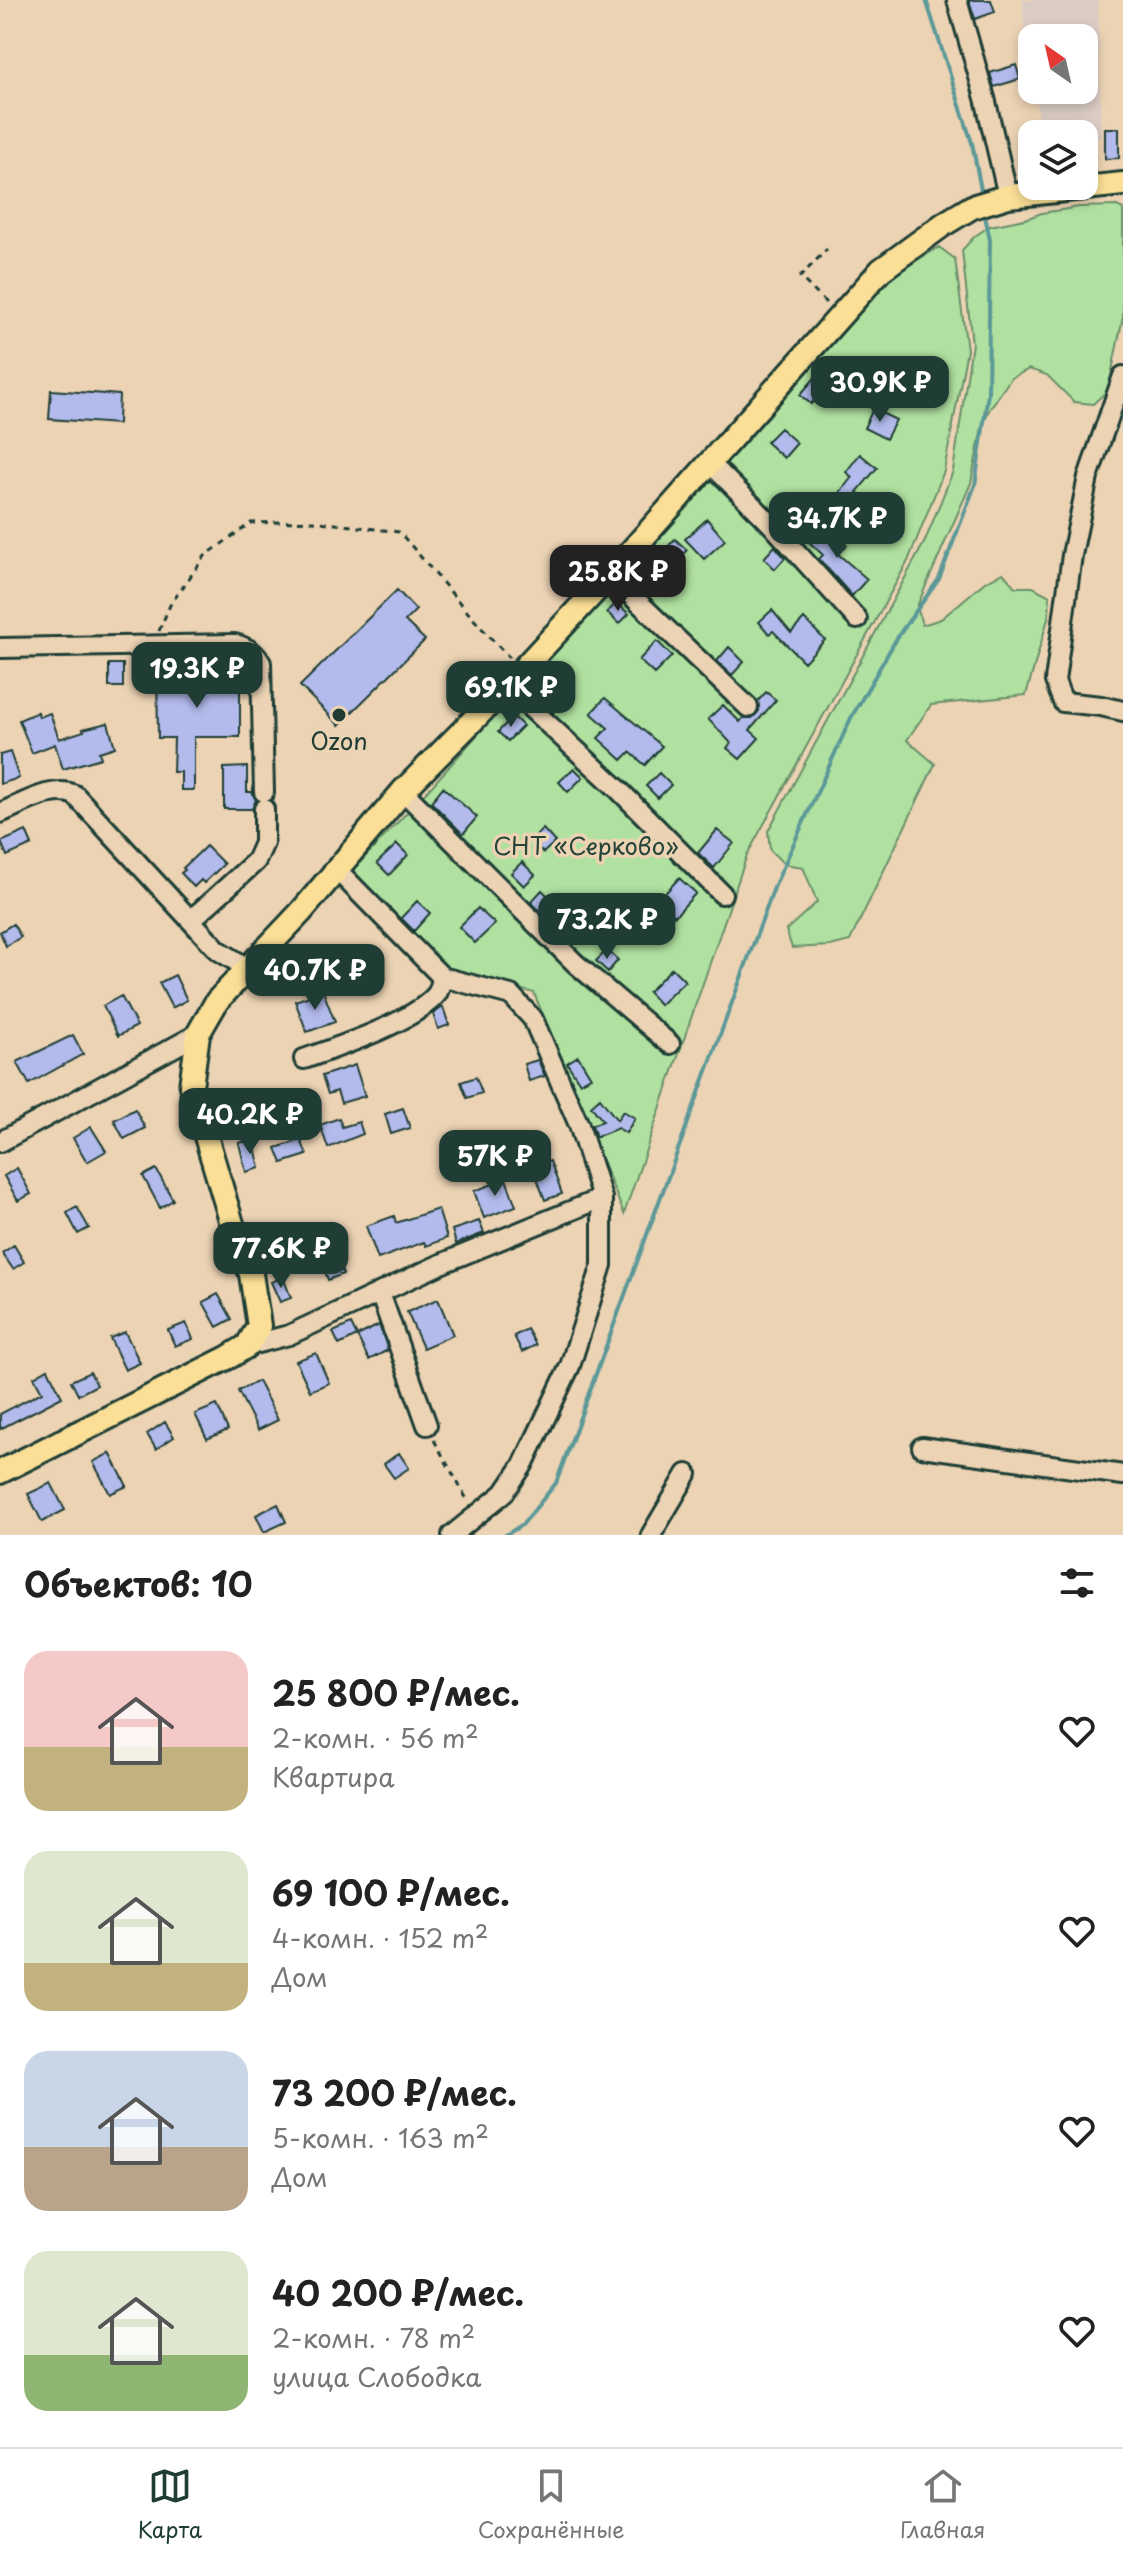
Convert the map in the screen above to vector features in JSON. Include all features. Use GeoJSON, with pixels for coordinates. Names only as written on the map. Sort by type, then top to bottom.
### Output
{"type":"FeatureCollection","features":[{"type":"Feature","properties":{"kind":"main road"},"geometry":{"type":"LineString","coordinates":[[0,1472],[229,1357],[247,1346],[259,1326],[251,1274],[233,1227],[191,1086],[198,1034],[217,1001],[301,912],[403,791],[610,575],[881,270],[944,224],[990,201],[1123,184]]}},
{"type":"Feature","properties":{"kind":"street"},"geometry":{"type":"LineString","coordinates":[[957,0],[985,98],[990,201]]}},
{"type":"Feature","properties":{"kind":"street"},"geometry":{"type":"LineString","coordinates":[[1123,376],[1088,477],[1072,555],[1055,681],[1063,702],[1123,711]]}},
{"type":"Feature","properties":{"kind":"street"},"geometry":{"type":"LineString","coordinates":[[710,463],[771,524],[857,619]]}},
{"type":"Feature","properties":{"kind":"street"},"geometry":{"type":"LineString","coordinates":[[610,575],[748,707]]}},
{"type":"Feature","properties":{"kind":"street"},"geometry":{"type":"LineString","coordinates":[[0,648],[235,644],[258,657],[261,663],[264,843],[256,861],[191,920]]}},
{"type":"Feature","properties":{"kind":"street"},"geometry":{"type":"LineString","coordinates":[[514,678],[722,894]]}},
{"type":"Feature","properties":{"kind":"street"},"geometry":{"type":"LineString","coordinates":[[0,813],[56,791],[75,795],[218,950],[247,968]]}},
{"type":"Feature","properties":{"kind":"street"},"geometry":{"type":"LineString","coordinates":[[403,791],[575,963],[670,1044]]}},
{"type":"Feature","properties":{"kind":"street"},"geometry":{"type":"LineString","coordinates":[[337,870],[442,977],[511,995],[533,1019],[579,1125],[602,1198],[602,1265],[570,1366],[523,1465],[504,1493],[452,1535]]}},
{"type":"Feature","properties":{"kind":"street"},"geometry":{"type":"LineString","coordinates":[[304,1059],[361,1039],[417,1011],[438,993],[442,977]]}},
{"type":"Feature","properties":{"kind":"street"},"geometry":{"type":"LineString","coordinates":[[0,1142],[198,1034]]}},
{"type":"Feature","properties":{"kind":"street"},"geometry":{"type":"LineString","coordinates":[[247,1346],[289,1335],[471,1252],[602,1198]]}},
{"type":"Feature","properties":{"kind":"street"},"geometry":{"type":"LineString","coordinates":[[380,1293],[427,1425]]}},
{"type":"Feature","properties":{"kind":"street"},"geometry":{"type":"LineString","coordinates":[[922,1447],[1123,1475]]}},
{"type":"Feature","properties":{"kind":"street"},"geometry":{"type":"LineString","coordinates":[[651,1535],[687,1474]]}},
{"type":"Feature","properties":{"kind":"path"},"geometry":{"type":"LineString","coordinates":[[827,249],[800,277],[841,317]]}},
{"type":"Feature","properties":{"kind":"path"},"geometry":{"type":"LineString","coordinates":[[153,645],[170,605],[205,556],[251,523],[313,521],[399,532],[480,628],[514,678]]}},
{"type":"Feature","properties":{"kind":"path"},"geometry":{"type":"LineString","coordinates":[[427,1425],[476,1516]]}},
{"type":"Feature","properties":{"kind":"shaded area"},"geometry":{"type":"Polygon","coordinates":[[[1023,0],[1098,0],[1101,135],[1098,138],[1098,120],[1039,120],[1037,104],[1098,104],[1098,24],[1024,24],[1023,0]]]}},
{"type":"Feature","properties":{"kind":"green space"},"geometry":{"type":"Polygon","coordinates":[[[1117,206],[1123,209],[1123,317],[1108,390],[1093,404],[1074,402],[1047,375],[1029,369],[1011,378],[989,410],[982,427],[971,483],[917,606],[922,625],[941,619],[986,581],[1003,573],[1015,587],[1033,587],[1050,596],[1049,615],[1026,695],[931,705],[907,740],[935,764],[850,941],[830,946],[792,948],[786,930],[817,902],[803,867],[784,864],[770,850],[768,831],[925,541],[953,471],[972,344],[962,250],[990,226],[1079,207],[1117,206]]]}},
{"type":"Feature","properties":{"kind":"green space","name":"СНТ «Серково»"},"geometry":{"type":"Polygon","coordinates":[[[939,247],[955,259],[967,350],[944,471],[908,561],[747,855],[624,1214],[534,993],[441,967],[351,872],[890,277],[939,247]]]}},
{"type":"Feature","properties":{"kind":"building"},"geometry":{"type":"Polygon","coordinates":[[[969,0],[991,0],[995,12],[975,19],[969,0]]]}},
{"type":"Feature","properties":{"kind":"building"},"geometry":{"type":"Polygon","coordinates":[[[1016,65],[1018,80],[994,87],[990,73],[1016,65]]]}},
{"type":"Feature","properties":{"kind":"building"},"geometry":{"type":"Polygon","coordinates":[[[1105,128],[1119,128],[1119,158],[1105,159],[1105,128]]]}},
{"type":"Feature","properties":{"kind":"building"},"geometry":{"type":"Polygon","coordinates":[[[888,363],[906,374],[895,392],[877,382],[888,363]]]}},
{"type":"Feature","properties":{"kind":"building"},"geometry":{"type":"Polygon","coordinates":[[[820,372],[831,382],[811,404],[800,395],[820,372]]]}},
{"type":"Feature","properties":{"kind":"building"},"geometry":{"type":"Polygon","coordinates":[[[51,390],[119,395],[118,424],[49,419],[51,390]]]}},
{"type":"Feature","properties":{"kind":"building"},"geometry":{"type":"Polygon","coordinates":[[[873,409],[896,420],[886,439],[864,428],[873,409]]]}},
{"type":"Feature","properties":{"kind":"building"},"geometry":{"type":"Polygon","coordinates":[[[780,428],[797,443],[784,458],[766,442],[780,428]]]}},
{"type":"Feature","properties":{"kind":"building"},"geometry":{"type":"Polygon","coordinates":[[[860,454],[877,468],[857,492],[866,499],[856,511],[837,496],[852,477],[846,472],[860,454]]]}},
{"type":"Feature","properties":{"kind":"building"},"geometry":{"type":"Polygon","coordinates":[[[707,519],[725,540],[704,559],[685,539],[707,519]]]}},
{"type":"Feature","properties":{"kind":"building"},"geometry":{"type":"Polygon","coordinates":[[[824,524],[847,545],[838,554],[867,579],[852,596],[819,559],[823,555],[809,542],[824,524]]]}},
{"type":"Feature","properties":{"kind":"building"},"geometry":{"type":"Polygon","coordinates":[[[675,539],[687,550],[677,560],[665,550],[675,539]]]}},
{"type":"Feature","properties":{"kind":"building"},"geometry":{"type":"Polygon","coordinates":[[[775,546],[785,558],[775,569],[764,558],[775,546]]]}},
{"type":"Feature","properties":{"kind":"building"},"geometry":{"type":"Polygon","coordinates":[[[397,590],[416,610],[405,621],[425,640],[339,725],[300,686],[397,590]]]}},
{"type":"Feature","properties":{"kind":"building"},"geometry":{"type":"Polygon","coordinates":[[[617,603],[629,614],[619,624],[607,612],[617,603]]]}},
{"type":"Feature","properties":{"kind":"building"},"geometry":{"type":"Polygon","coordinates":[[[772,610],[791,633],[804,619],[825,640],[804,662],[773,631],[769,634],[759,622],[772,610]]]}},
{"type":"Feature","properties":{"kind":"building"},"geometry":{"type":"Polygon","coordinates":[[[657,641],[672,656],[654,674],[639,660],[657,641]]]}},
{"type":"Feature","properties":{"kind":"building"},"geometry":{"type":"Polygon","coordinates":[[[729,647],[744,662],[732,675],[717,661],[729,647]]]}},
{"type":"Feature","properties":{"kind":"building"},"geometry":{"type":"Polygon","coordinates":[[[109,664],[123,664],[123,687],[109,687],[109,664]]]}},
{"type":"Feature","properties":{"kind":"building"},"geometry":{"type":"Polygon","coordinates":[[[240,666],[240,737],[194,737],[194,790],[181,790],[181,772],[173,772],[174,738],[158,738],[157,667],[240,666]]]}},
{"type":"Feature","properties":{"kind":"building"},"geometry":{"type":"Polygon","coordinates":[[[548,682],[565,700],[553,712],[534,695],[548,682]]]}},
{"type":"Feature","properties":{"kind":"building"},"geometry":{"type":"Polygon","coordinates":[[[766,692],[776,700],[750,730],[759,738],[740,759],[727,748],[731,743],[708,719],[723,705],[740,722],[743,718],[752,718],[759,711],[758,701],[766,692]]]}},
{"type":"Feature","properties":{"kind":"building"},"geometry":{"type":"Polygon","coordinates":[[[605,698],[662,746],[645,765],[630,752],[622,760],[598,738],[608,728],[591,713],[605,698]]]}},
{"type":"Feature","properties":{"kind":"building"},"geometry":{"type":"Polygon","coordinates":[[[38,712],[39,717],[50,713],[59,739],[108,723],[115,747],[99,752],[101,758],[63,769],[55,744],[32,753],[19,720],[38,712]]]}},
{"type":"Feature","properties":{"kind":"building"},"geometry":{"type":"Polygon","coordinates":[[[513,716],[523,726],[508,741],[498,732],[513,716]]]}},
{"type":"Feature","properties":{"kind":"building"},"geometry":{"type":"Polygon","coordinates":[[[10,752],[19,778],[0,784],[0,755],[10,752]]]}},
{"type":"Feature","properties":{"kind":"building"},"geometry":{"type":"Polygon","coordinates":[[[247,767],[247,792],[252,792],[256,800],[252,809],[224,809],[224,768],[247,767]]]}},
{"type":"Feature","properties":{"kind":"building"},"geometry":{"type":"Polygon","coordinates":[[[574,768],[583,777],[568,792],[559,782],[574,768]]]}},
{"type":"Feature","properties":{"kind":"building"},"geometry":{"type":"Polygon","coordinates":[[[659,773],[671,785],[658,798],[646,786],[659,773]]]}},
{"type":"Feature","properties":{"kind":"building"},"geometry":{"type":"Polygon","coordinates":[[[443,787],[477,817],[463,834],[431,802],[443,787]]]}},
{"type":"Feature","properties":{"kind":"building"},"geometry":{"type":"Polygon","coordinates":[[[543,829],[555,842],[543,853],[531,840],[543,829]]]}},
{"type":"Feature","properties":{"kind":"building"},"geometry":{"type":"Polygon","coordinates":[[[717,830],[734,843],[714,868],[698,853],[717,830]]]}},
{"type":"Feature","properties":{"kind":"building"},"geometry":{"type":"Polygon","coordinates":[[[26,831],[32,845],[7,856],[1,842],[26,831]]]}},
{"type":"Feature","properties":{"kind":"building"},"geometry":{"type":"Polygon","coordinates":[[[397,844],[408,855],[389,875],[377,863],[397,844]]]}},
{"type":"Feature","properties":{"kind":"building"},"geometry":{"type":"Polygon","coordinates":[[[206,846],[224,864],[204,883],[201,880],[194,887],[181,873],[206,846]]]}},
{"type":"Feature","properties":{"kind":"building"},"geometry":{"type":"Polygon","coordinates":[[[522,862],[535,875],[524,886],[511,873],[522,862]]]}},
{"type":"Feature","properties":{"kind":"building"},"geometry":{"type":"Polygon","coordinates":[[[679,878],[696,893],[675,916],[658,901],[679,878]]]}},
{"type":"Feature","properties":{"kind":"building"},"geometry":{"type":"Polygon","coordinates":[[[542,890],[553,901],[542,913],[531,902],[542,890]]]}},
{"type":"Feature","properties":{"kind":"building"},"geometry":{"type":"Polygon","coordinates":[[[417,901],[430,913],[414,931],[401,918],[417,901]]]}},
{"type":"Feature","properties":{"kind":"building"},"geometry":{"type":"Polygon","coordinates":[[[478,908],[495,924],[475,943],[459,927],[478,908]]]}},
{"type":"Feature","properties":{"kind":"building"},"geometry":{"type":"Polygon","coordinates":[[[13,924],[21,937],[6,946],[0,932],[13,924]]]}},
{"type":"Feature","properties":{"kind":"building"},"geometry":{"type":"Polygon","coordinates":[[[607,950],[618,960],[608,972],[596,961],[607,950]]]}},
{"type":"Feature","properties":{"kind":"building"},"geometry":{"type":"Polygon","coordinates":[[[672,968],[685,981],[660,1005],[648,992],[672,968]]]}},
{"type":"Feature","properties":{"kind":"building"},"geometry":{"type":"Polygon","coordinates":[[[289,973],[294,984],[276,991],[272,979],[289,973]]]}},
{"type":"Feature","properties":{"kind":"building"},"geometry":{"type":"Polygon","coordinates":[[[175,975],[187,1000],[172,1008],[159,983],[175,975]]]}},
{"type":"Feature","properties":{"kind":"building"},"geometry":{"type":"Polygon","coordinates":[[[323,991],[335,1022],[307,1032],[295,1001],[323,991]]]}},
{"type":"Feature","properties":{"kind":"building"},"geometry":{"type":"Polygon","coordinates":[[[121,996],[137,1026],[118,1036],[103,1006],[121,996]]]}},
{"type":"Feature","properties":{"kind":"building"},"geometry":{"type":"Polygon","coordinates":[[[443,1007],[449,1025],[438,1029],[433,1014],[443,1007]]]}},
{"type":"Feature","properties":{"kind":"building"},"geometry":{"type":"Polygon","coordinates":[[[73,1035],[83,1054],[29,1084],[17,1062],[73,1035]]]}},
{"type":"Feature","properties":{"kind":"building"},"geometry":{"type":"Polygon","coordinates":[[[578,1056],[591,1077],[580,1083],[567,1063],[578,1056]]]}},
{"type":"Feature","properties":{"kind":"building"},"geometry":{"type":"Polygon","coordinates":[[[538,1060],[545,1076],[529,1081],[524,1064],[538,1060]]]}},
{"type":"Feature","properties":{"kind":"building"},"geometry":{"type":"Polygon","coordinates":[[[355,1065],[365,1096],[341,1103],[337,1091],[328,1094],[322,1076],[355,1065]]]}},
{"type":"Feature","properties":{"kind":"building"},"geometry":{"type":"Polygon","coordinates":[[[476,1077],[482,1093],[467,1098],[461,1082],[476,1077]]]}},
{"type":"Feature","properties":{"kind":"building"},"geometry":{"type":"Polygon","coordinates":[[[600,1098],[617,1120],[623,1111],[635,1118],[626,1133],[618,1128],[596,1137],[592,1125],[603,1121],[591,1106],[600,1098]]]}},
{"type":"Feature","properties":{"kind":"building"},"geometry":{"type":"Polygon","coordinates":[[[403,1108],[410,1128],[391,1134],[385,1114],[403,1108]]]}},
{"type":"Feature","properties":{"kind":"building"},"geometry":{"type":"Polygon","coordinates":[[[135,1109],[145,1128],[124,1139],[114,1120],[135,1109]]]}},
{"type":"Feature","properties":{"kind":"building"},"geometry":{"type":"Polygon","coordinates":[[[339,1118],[342,1127],[359,1122],[363,1134],[328,1148],[320,1125],[339,1118]]]}},
{"type":"Feature","properties":{"kind":"building"},"geometry":{"type":"Polygon","coordinates":[[[91,1127],[106,1151],[87,1162],[73,1138],[91,1127]]]}},
{"type":"Feature","properties":{"kind":"building"},"geometry":{"type":"Polygon","coordinates":[[[253,1139],[260,1168],[246,1172],[239,1143],[253,1139]]]}},
{"type":"Feature","properties":{"kind":"building"},"geometry":{"type":"Polygon","coordinates":[[[301,1140],[307,1155],[282,1163],[276,1148],[301,1140]]]}},
{"type":"Feature","properties":{"kind":"building"},"geometry":{"type":"Polygon","coordinates":[[[550,1161],[562,1194],[545,1200],[533,1167],[550,1161]]]}},
{"type":"Feature","properties":{"kind":"building"},"geometry":{"type":"Polygon","coordinates":[[[17,1168],[31,1194],[18,1201],[4,1176],[17,1168]]]}},
{"type":"Feature","properties":{"kind":"building"},"geometry":{"type":"Polygon","coordinates":[[[156,1169],[173,1200],[160,1208],[143,1176],[156,1169]]]}},
{"type":"Feature","properties":{"kind":"building"},"geometry":{"type":"Polygon","coordinates":[[[506,1179],[516,1206],[484,1218],[474,1191],[506,1179]]]}},
{"type":"Feature","properties":{"kind":"building"},"geometry":{"type":"Polygon","coordinates":[[[77,1207],[89,1228],[78,1234],[67,1213],[77,1207]]]}},
{"type":"Feature","properties":{"kind":"building"},"geometry":{"type":"Polygon","coordinates":[[[438,1209],[447,1238],[426,1246],[424,1242],[378,1259],[366,1226],[394,1216],[396,1223],[438,1209]]]}},
{"type":"Feature","properties":{"kind":"building"},"geometry":{"type":"Polygon","coordinates":[[[479,1221],[484,1233],[456,1244],[452,1230],[479,1221]]]}},
{"type":"Feature","properties":{"kind":"building"},"geometry":{"type":"Polygon","coordinates":[[[14,1245],[24,1262],[13,1269],[2,1253],[14,1245]]]}},
{"type":"Feature","properties":{"kind":"building"},"geometry":{"type":"Polygon","coordinates":[[[333,1249],[343,1274],[328,1280],[319,1254],[333,1249]]]}},
{"type":"Feature","properties":{"kind":"building"},"geometry":{"type":"Polygon","coordinates":[[[283,1277],[291,1298],[280,1302],[271,1282],[283,1277]]]}},
{"type":"Feature","properties":{"kind":"building"},"geometry":{"type":"Polygon","coordinates":[[[218,1294],[232,1319],[217,1327],[203,1302],[218,1294]]]}},
{"type":"Feature","properties":{"kind":"building"},"geometry":{"type":"Polygon","coordinates":[[[438,1299],[453,1335],[423,1348],[407,1312],[438,1299]]]}},
{"type":"Feature","properties":{"kind":"building"},"geometry":{"type":"Polygon","coordinates":[[[186,1323],[193,1339],[175,1346],[168,1330],[186,1323]]]}},
{"type":"Feature","properties":{"kind":"building"},"geometry":{"type":"Polygon","coordinates":[[[351,1324],[357,1336],[339,1345],[333,1332],[351,1324]]]}},
{"type":"Feature","properties":{"kind":"building"},"geometry":{"type":"Polygon","coordinates":[[[379,1325],[388,1350],[369,1360],[357,1336],[379,1325]]]}},
{"type":"Feature","properties":{"kind":"building"},"geometry":{"type":"Polygon","coordinates":[[[527,1329],[536,1345],[522,1352],[514,1336],[527,1329]]]}},
{"type":"Feature","properties":{"kind":"building"},"geometry":{"type":"Polygon","coordinates":[[[125,1332],[140,1363],[125,1370],[110,1338],[125,1332]]]}},
{"type":"Feature","properties":{"kind":"building"},"geometry":{"type":"Polygon","coordinates":[[[316,1353],[329,1383],[310,1391],[296,1361],[316,1353]]]}},
{"type":"Feature","properties":{"kind":"building"},"geometry":{"type":"Polygon","coordinates":[[[48,1369],[62,1397],[0,1429],[0,1414],[42,1392],[34,1377],[48,1369]]]}},
{"type":"Feature","properties":{"kind":"building"},"geometry":{"type":"Polygon","coordinates":[[[90,1372],[97,1385],[78,1395],[71,1381],[90,1372]]]}},
{"type":"Feature","properties":{"kind":"building"},"geometry":{"type":"Polygon","coordinates":[[[258,1381],[278,1420],[258,1430],[238,1391],[258,1381]]]}},
{"type":"Feature","properties":{"kind":"building"},"geometry":{"type":"Polygon","coordinates":[[[217,1405],[228,1430],[207,1439],[195,1414],[217,1405]]]}},
{"type":"Feature","properties":{"kind":"building"},"geometry":{"type":"Polygon","coordinates":[[[165,1422],[174,1437],[156,1449],[147,1434],[165,1422]]]}},
{"type":"Feature","properties":{"kind":"building"},"geometry":{"type":"Polygon","coordinates":[[[110,1453],[127,1486],[110,1494],[93,1462],[110,1453]]]}},
{"type":"Feature","properties":{"kind":"building"},"geometry":{"type":"Polygon","coordinates":[[[399,1453],[409,1468],[394,1478],[384,1464],[399,1453]]]}},
{"type":"Feature","properties":{"kind":"building"},"geometry":{"type":"Polygon","coordinates":[[[51,1483],[65,1510],[42,1522],[28,1494],[51,1483]]]}},
{"type":"Feature","properties":{"kind":"building"},"geometry":{"type":"Polygon","coordinates":[[[278,1504],[286,1522],[264,1532],[256,1515],[278,1504]]]}},
{"type":"Feature","properties":{"kind":"waterway"},"geometry":{"type":"LineString","coordinates":[[926,0],[972,143],[982,195]]}},
{"type":"Feature","properties":{"kind":"waterway"},"geometry":{"type":"LineString","coordinates":[[506,1535],[523,1524],[556,1483],[775,885],[851,718],[898,636],[939,579],[975,485],[988,393],[990,240],[984,211]]}},
{"type":"Feature","properties":{"kind":"place","name":"Ozon"},"geometry":{"type":"Point","coordinates":[339,715]}}]}
